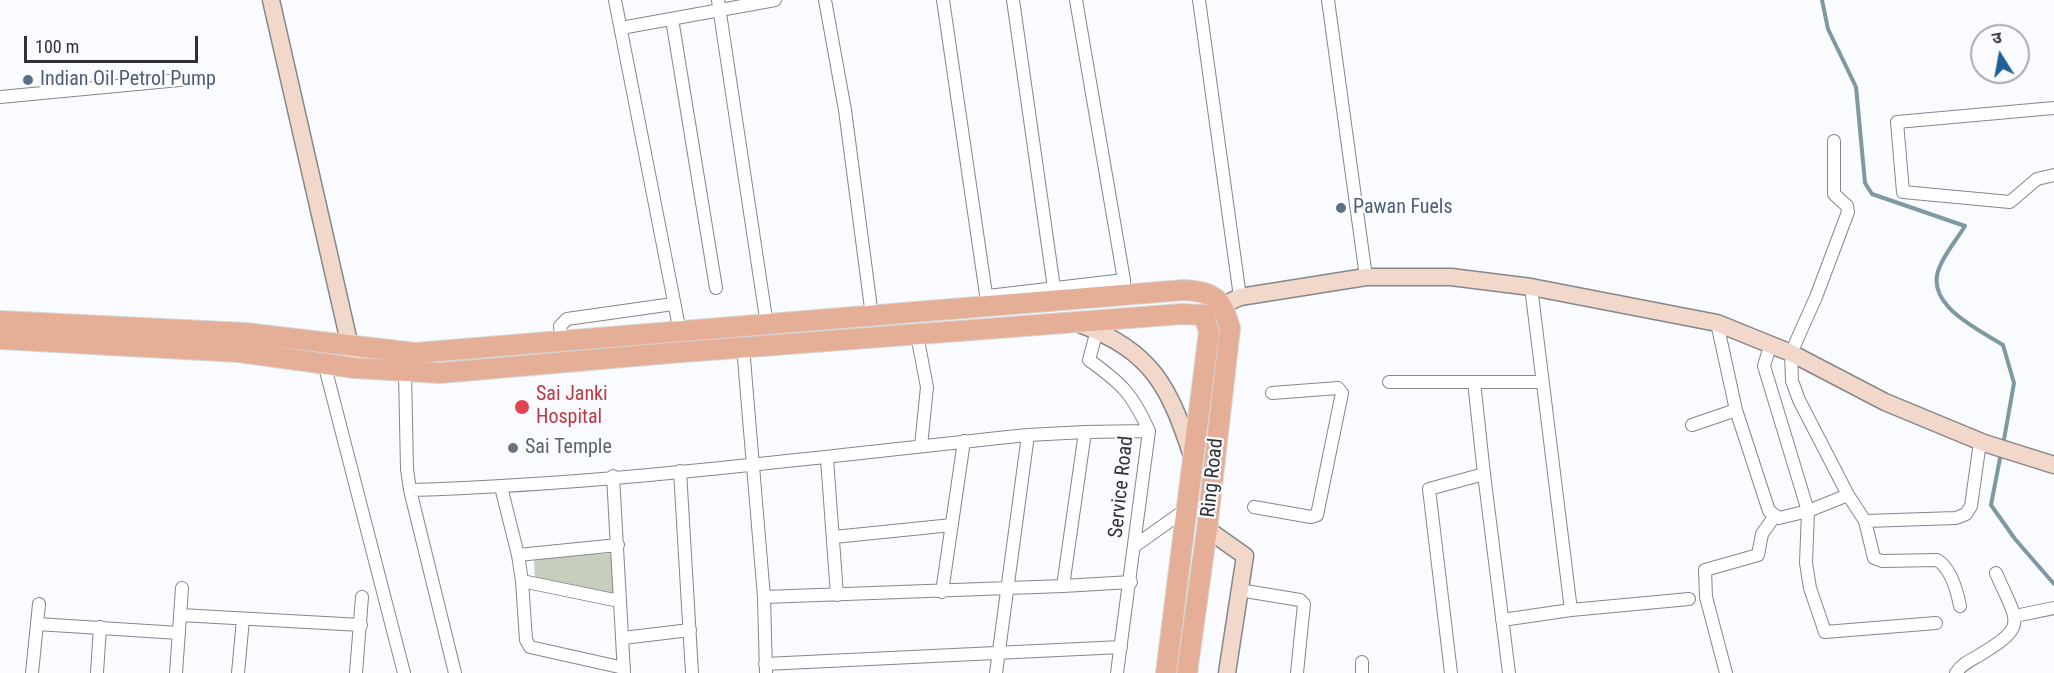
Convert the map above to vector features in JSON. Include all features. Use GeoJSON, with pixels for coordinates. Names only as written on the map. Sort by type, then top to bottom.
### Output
{"type":"FeatureCollection","features":[{"type":"Feature","properties":{"kind":"main road"},"geometry":{"type":"LineString","coordinates":[[0,321],[245,333],[415,353],[562,343],[872,316],[1124,287],[1206,291],[1231,300]]}},
{"type":"Feature","properties":{"kind":"main road","name":"Ring Road"},"geometry":{"type":"LineString","coordinates":[[1186,673],[1208,529],[1230,328],[1231,300]]}},
{"type":"Feature","properties":{"kind":"main road"},"geometry":{"type":"LineString","coordinates":[[0,339],[239,352],[355,368],[440,374],[743,347],[1182,314],[1204,315]]}},
{"type":"Feature","properties":{"kind":"main road","name":"Ring Road"},"geometry":{"type":"LineString","coordinates":[[1166,673],[1209,332],[1204,315]]}},
{"type":"Feature","properties":{"kind":"street"},"geometry":{"type":"LineString","coordinates":[[271,0],[355,368]]}},
{"type":"Feature","properties":{"kind":"street"},"geometry":{"type":"LineString","coordinates":[[615,0],[680,332]]}},
{"type":"Feature","properties":{"kind":"street"},"geometry":{"type":"LineString","coordinates":[[621,28],[672,19],[718,5],[775,0]]}},
{"type":"Feature","properties":{"kind":"street"},"geometry":{"type":"LineString","coordinates":[[825,0],[844,110],[872,316]]}},
{"type":"Feature","properties":{"kind":"street"},"geometry":{"type":"LineString","coordinates":[[943,0],[988,302],[1054,288],[1124,287],[1076,0]]}},
{"type":"Feature","properties":{"kind":"street"},"geometry":{"type":"LineString","coordinates":[[1013,0],[1054,288]]}},
{"type":"Feature","properties":{"kind":"street"},"geometry":{"type":"LineString","coordinates":[[1199,0],[1231,300]]}},
{"type":"Feature","properties":{"kind":"street"},"geometry":{"type":"LineString","coordinates":[[1328,0],[1366,277]]}},
{"type":"Feature","properties":{"kind":"street"},"geometry":{"type":"LineString","coordinates":[[718,5],[767,325]]}},
{"type":"Feature","properties":{"kind":"street"},"geometry":{"type":"LineString","coordinates":[[672,19],[716,288]]}},
{"type":"Feature","properties":{"kind":"street"},"geometry":{"type":"LineString","coordinates":[[0,97],[190,79]]}},
{"type":"Feature","properties":{"kind":"street"},"geometry":{"type":"LineString","coordinates":[[2054,108],[1898,122],[1903,192],[2010,202],[2037,179],[2054,176]]}},
{"type":"Feature","properties":{"kind":"street"},"geometry":{"type":"LineString","coordinates":[[1834,141],[1834,194],[1847,206],[1848,212],[1816,297],[1791,353],[1792,381],[1799,400],[1848,495],[1865,521],[1872,553],[1876,560],[1937,560],[1942,563],[1954,583],[1960,606]]}},
{"type":"Feature","properties":{"kind":"street"},"geometry":{"type":"LineString","coordinates":[[1204,315],[1231,300],[1366,277],[1451,277],[1531,287],[1717,323],[1791,353],[1885,402],[1982,443],[2054,465]]}},
{"type":"Feature","properties":{"kind":"street"},"geometry":{"type":"LineString","coordinates":[[1531,287],[1570,610]]}},
{"type":"Feature","properties":{"kind":"street"},"geometry":{"type":"LineString","coordinates":[[562,343],[561,326],[567,319],[673,304]]}},
{"type":"Feature","properties":{"kind":"street"},"geometry":{"type":"LineString","coordinates":[[1077,323],[1096,330],[1131,349],[1156,375],[1167,391],[1194,463]]}},
{"type":"Feature","properties":{"kind":"street"},"geometry":{"type":"LineString","coordinates":[[1717,323],[1736,410],[1760,486],[1769,511],[1774,517]]}},
{"type":"Feature","properties":{"kind":"street","name":"Service Road"},"geometry":{"type":"LineString","coordinates":[[1096,330],[1089,360],[1100,366],[1134,398],[1149,431],[1136,545],[1117,673]]}},
{"type":"Feature","properties":{"kind":"street"},"geometry":{"type":"LineString","coordinates":[[917,335],[927,387],[926,418],[921,446]]}},
{"type":"Feature","properties":{"kind":"street"},"geometry":{"type":"LineString","coordinates":[[1770,346],[1764,366],[1808,511],[1806,563],[1810,588],[1825,632],[1936,623]]}},
{"type":"Feature","properties":{"kind":"street"},"geometry":{"type":"LineString","coordinates":[[743,347],[764,597],[765,669],[1121,647]]}},
{"type":"Feature","properties":{"kind":"street"},"geometry":{"type":"LineString","coordinates":[[324,363],[404,673]]}},
{"type":"Feature","properties":{"kind":"street"},"geometry":{"type":"LineString","coordinates":[[405,373],[407,469],[410,490],[455,673]]}},
{"type":"Feature","properties":{"kind":"street"},"geometry":{"type":"LineString","coordinates":[[1389,382],[1542,381]]}},
{"type":"Feature","properties":{"kind":"street"},"geometry":{"type":"LineString","coordinates":[[1474,382],[1509,673]]}},
{"type":"Feature","properties":{"kind":"street"},"geometry":{"type":"LineString","coordinates":[[1254,507],[1311,517],[1317,515],[1342,393],[1338,388],[1272,393]]}},
{"type":"Feature","properties":{"kind":"street"},"geometry":{"type":"LineString","coordinates":[[1692,425],[1736,410]]}},
{"type":"Feature","properties":{"kind":"street"},"geometry":{"type":"LineString","coordinates":[[410,490],[501,487],[827,459],[1028,435],[1149,431]]}},
{"type":"Feature","properties":{"kind":"street"},"geometry":{"type":"LineString","coordinates":[[1062,586],[1085,432]]}},
{"type":"Feature","properties":{"kind":"street"},"geometry":{"type":"LineString","coordinates":[[996,673],[1028,435]]}},
{"type":"Feature","properties":{"kind":"street"},"geometry":{"type":"LineString","coordinates":[[942,592],[964,441]]}},
{"type":"Feature","properties":{"kind":"street"},"geometry":{"type":"LineString","coordinates":[[1865,521],[1956,518],[1966,514],[1971,506],[1982,443]]}},
{"type":"Feature","properties":{"kind":"street"},"geometry":{"type":"LineString","coordinates":[[827,459],[837,595]]}},
{"type":"Feature","properties":{"kind":"street"},"geometry":{"type":"LineString","coordinates":[[680,471],[692,673]]}},
{"type":"Feature","properties":{"kind":"street"},"geometry":{"type":"LineString","coordinates":[[1451,673],[1428,494],[1433,486],[1484,474]]}},
{"type":"Feature","properties":{"kind":"street"},"geometry":{"type":"LineString","coordinates":[[501,487],[518,555],[526,640],[530,647],[624,670],[613,476]]}},
{"type":"Feature","properties":{"kind":"street"},"geometry":{"type":"LineString","coordinates":[[1726,673],[1706,597],[1706,570],[1758,555],[1762,534],[1774,517],[1808,511],[1848,495]]}},
{"type":"Feature","properties":{"kind":"street"},"geometry":{"type":"LineString","coordinates":[[1136,545],[1188,508]]}},
{"type":"Feature","properties":{"kind":"street"},"geometry":{"type":"LineString","coordinates":[[834,537],[952,525]]}},
{"type":"Feature","properties":{"kind":"street"},"geometry":{"type":"LineString","coordinates":[[1208,529],[1245,556],[1227,673]]}},
{"type":"Feature","properties":{"kind":"street"},"geometry":{"type":"LineString","coordinates":[[518,555],[618,545]]}},
{"type":"Feature","properties":{"kind":"street"},"geometry":{"type":"LineString","coordinates":[[1956,673],[1961,665],[2008,638],[2015,624],[2015,616],[1996,573]]}},
{"type":"Feature","properties":{"kind":"street"},"geometry":{"type":"LineString","coordinates":[[522,581],[620,601]]}},
{"type":"Feature","properties":{"kind":"street"},"geometry":{"type":"LineString","coordinates":[[764,597],[1007,590],[1131,582]]}},
{"type":"Feature","properties":{"kind":"street"},"geometry":{"type":"LineString","coordinates":[[176,673],[182,588]]}},
{"type":"Feature","properties":{"kind":"street"},"geometry":{"type":"LineString","coordinates":[[1239,590],[1300,600],[1304,604],[1297,673]]}},
{"type":"Feature","properties":{"kind":"street"},"geometry":{"type":"LineString","coordinates":[[356,673],[362,597]]}},
{"type":"Feature","properties":{"kind":"street"},"geometry":{"type":"LineString","coordinates":[[1502,620],[1570,610],[1689,599]]}},
{"type":"Feature","properties":{"kind":"street"},"geometry":{"type":"LineString","coordinates":[[32,673],[39,604]]}},
{"type":"Feature","properties":{"kind":"street"},"geometry":{"type":"LineString","coordinates":[[2015,616],[2054,608]]}},
{"type":"Feature","properties":{"kind":"street"},"geometry":{"type":"LineString","coordinates":[[180,615],[361,625]]}},
{"type":"Feature","properties":{"kind":"street"},"geometry":{"type":"LineString","coordinates":[[238,673],[243,619]]}},
{"type":"Feature","properties":{"kind":"street"},"geometry":{"type":"LineString","coordinates":[[37,624],[179,633]]}},
{"type":"Feature","properties":{"kind":"street"},"geometry":{"type":"LineString","coordinates":[[97,673],[100,627]]}},
{"type":"Feature","properties":{"kind":"street"},"geometry":{"type":"LineString","coordinates":[[622,638],[690,630]]}},
{"type":"Feature","properties":{"kind":"green space"},"geometry":{"type":"Polygon","coordinates":[[[616,553],[616,596],[535,581],[534,558],[616,553]]]}},
{"type":"Feature","properties":{"kind":"waterway"},"geometry":{"type":"LineString","coordinates":[[1822,0],[1828,29],[1856,87],[1865,183],[1872,194],[1965,226],[1940,266],[1937,280],[1939,292],[1955,314],[2003,345],[2014,383],[2003,445]]}},
{"type":"Feature","properties":{"kind":"waterway"},"geometry":{"type":"LineString","coordinates":[[2001,453],[1991,505],[2015,539],[2054,584]]}},
{"type":"Feature","properties":{"kind":"place","name":"Indian Oil Petrol Pump"},"geometry":{"type":"Point","coordinates":[28,80]}},
{"type":"Feature","properties":{"kind":"place","name":"Pawan Fuels"},"geometry":{"type":"Point","coordinates":[1341,208]}},
{"type":"Feature","properties":{"kind":"place","name":"Sai Janki Hospital"},"geometry":{"type":"Point","coordinates":[522,407]}},
{"type":"Feature","properties":{"kind":"place","name":"Sai Temple"},"geometry":{"type":"Point","coordinates":[513,448]}}]}
